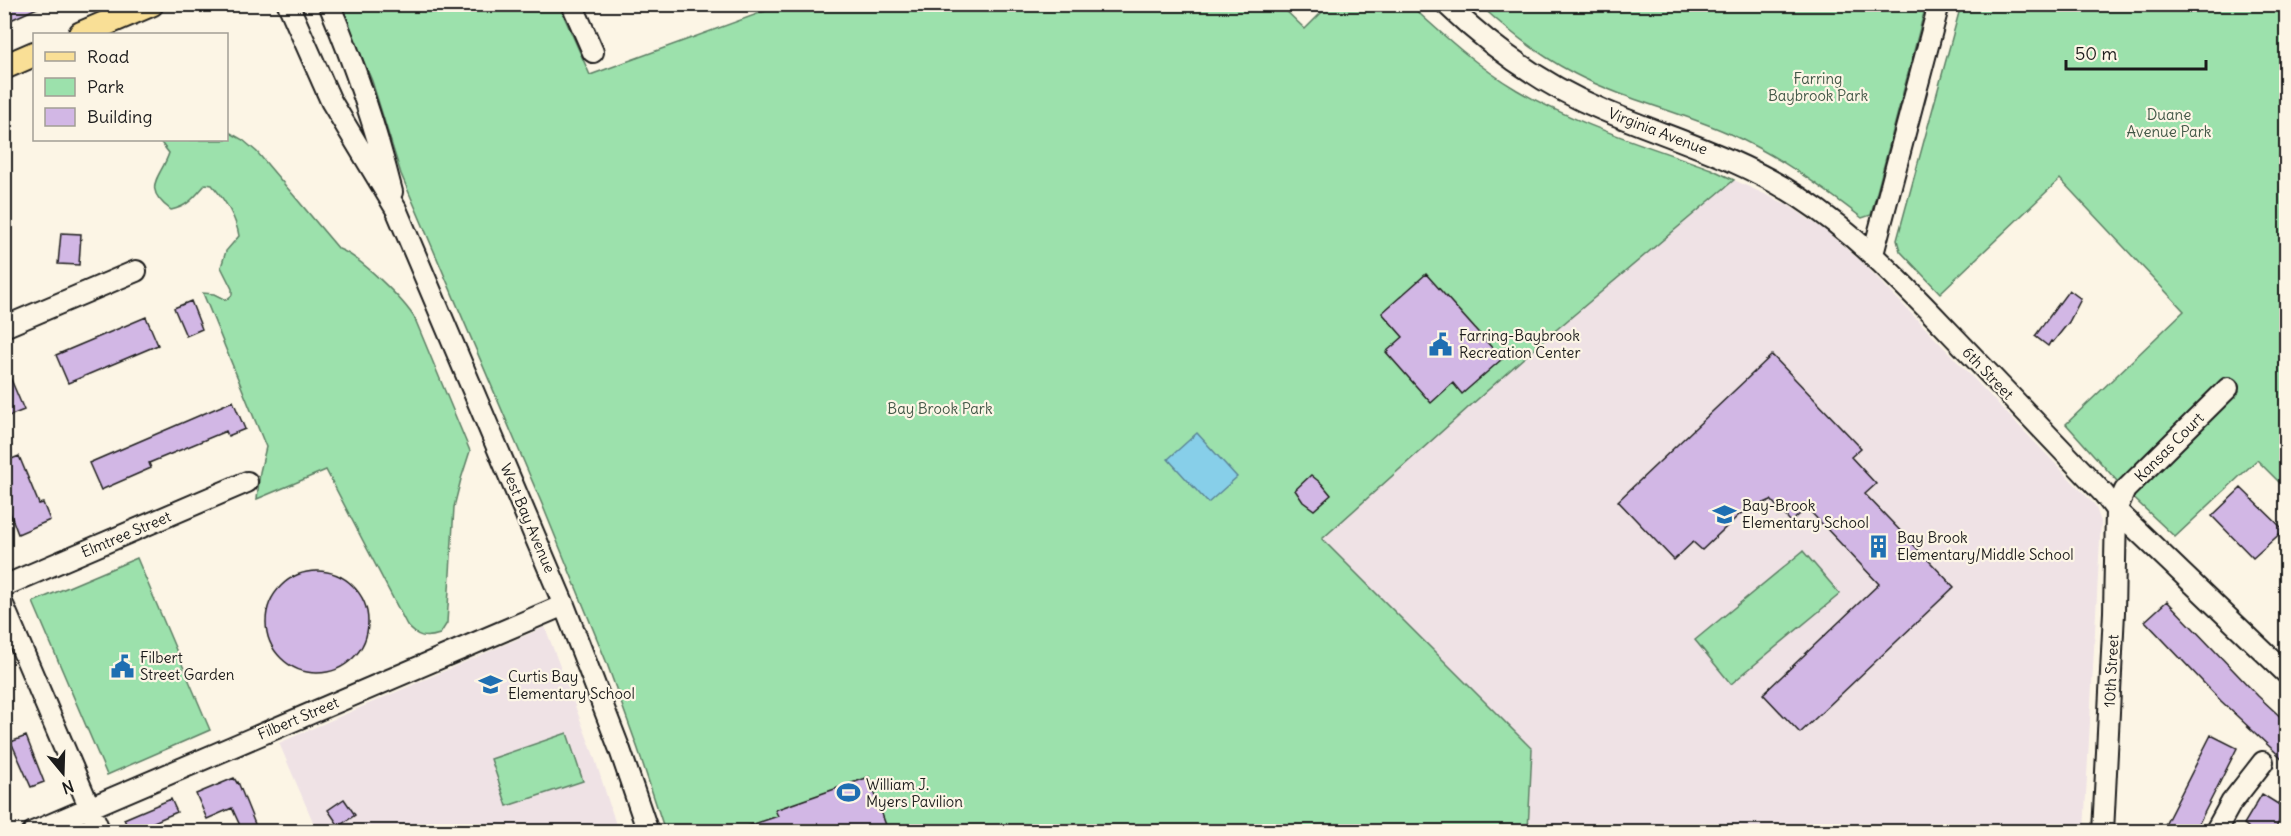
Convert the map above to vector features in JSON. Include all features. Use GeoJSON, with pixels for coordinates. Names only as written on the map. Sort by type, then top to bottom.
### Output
{"type":"FeatureCollection","features":[{"type":"Feature","properties":{"kind":"main road"},"geometry":{"type":"LineString","coordinates":[[83,33],[151,4]]}},
{"type":"Feature","properties":{"kind":"main road"},"geometry":{"type":"LineString","coordinates":[[4,67],[33,54]]}},
{"type":"Feature","properties":{"kind":"street","name":"West Bay Avenue"},"geometry":{"type":"LineString","coordinates":[[288,4],[331,101],[396,209],[564,605],[620,750],[648,831]]}},
{"type":"Feature","properties":{"kind":"street","name":"West Bay Avenue"},"geometry":{"type":"LineString","coordinates":[[329,4],[362,86],[376,129],[396,209]]}},
{"type":"Feature","properties":{"kind":"street"},"geometry":{"type":"LineString","coordinates":[[572,4],[592,52]]}},
{"type":"Feature","properties":{"kind":"street","name":"Virginia Avenue"},"geometry":{"type":"LineString","coordinates":[[1446,4],[1491,44],[1526,69],[1565,92],[1603,110],[1720,155],[1759,174],[1807,202],[1873,254]]}},
{"type":"Feature","properties":{"kind":"street"},"geometry":{"type":"LineString","coordinates":[[1873,254],[1939,4]]}},
{"type":"Feature","properties":{"kind":"street","name":"6th Street"},"geometry":{"type":"LineString","coordinates":[[1873,254],[2096,486],[2116,510],[2286,673]]}},
{"type":"Feature","properties":{"kind":"street"},"geometry":{"type":"LineString","coordinates":[[4,327],[136,271]]}},
{"type":"Feature","properties":{"kind":"street","name":"Kansas Court"},"geometry":{"type":"LineString","coordinates":[[2116,510],[2125,490],[2228,388]]}},
{"type":"Feature","properties":{"kind":"street","name":"Elmtree Street"},"geometry":{"type":"LineString","coordinates":[[4,586],[247,482]]}},
{"type":"Feature","properties":{"kind":"street","name":"10th Street"},"geometry":{"type":"LineString","coordinates":[[2103,831],[2114,612],[2116,510]]}},
{"type":"Feature","properties":{"kind":"street","name":"Filbert Street"},"geometry":{"type":"LineString","coordinates":[[33,831],[564,605]]}},
{"type":"Feature","properties":{"kind":"street"},"geometry":{"type":"LineString","coordinates":[[4,607],[100,831]]}},
{"type":"Feature","properties":{"kind":"street"},"geometry":{"type":"LineString","coordinates":[[2215,831],[2231,803],[2263,762]]}},
{"type":"Feature","properties":{"kind":"shaded area","name":"Bay-Brook Elementary School"},"geometry":{"type":"Polygon","coordinates":[[[1734,180],[1788,205],[1826,231],[1863,263],[2095,505],[2101,522],[2084,831],[1617,832],[1529,825],[1532,749],[1321,539],[1537,346],[1734,180]]]}},
{"type":"Feature","properties":{"kind":"shaded area","name":"Curtis Bay Elementary School"},"geometry":{"type":"Polygon","coordinates":[[[545,627],[594,756],[618,831],[317,831],[279,743],[545,627]]]}},
{"type":"Feature","properties":{"kind":"green space","name":"Bay Brook Park"},"geometry":{"type":"Polygon","coordinates":[[[1279,4],[1305,29],[1329,5],[1410,5],[1475,61],[1517,90],[1563,114],[1711,169],[1734,180],[1537,346],[1322,539],[1532,749],[1528,831],[665,831],[606,661],[542,504],[401,174],[372,81],[340,5],[559,5],[590,75],[782,5],[1279,4]]]}},
{"type":"Feature","properties":{"kind":"green space","name":"Farring Baybrook Park"},"geometry":{"type":"Polygon","coordinates":[[[1480,5],[1926,5],[1871,215],[1862,218],[1797,171],[1764,151],[1709,125],[1612,91],[1562,67],[1525,42],[1480,5]]]}},
{"type":"Feature","properties":{"kind":"green space","name":"Duane Avenue Park"},"geometry":{"type":"Polygon","coordinates":[[[1961,5],[2286,5],[2286,489],[2257,460],[2175,537],[2125,490],[2066,424],[2184,311],[2060,179],[1940,293],[1900,251],[1897,240],[1961,5]]]}},
{"type":"Feature","properties":{"kind":"green space"},"geometry":{"type":"Polygon","coordinates":[[[228,132],[243,140],[257,152],[339,249],[358,260],[381,280],[402,301],[415,319],[470,451],[454,507],[447,623],[440,634],[422,636],[407,625],[326,470],[257,499],[266,447],[203,293],[214,294],[226,300],[232,295],[232,289],[221,267],[226,251],[239,236],[233,215],[212,185],[206,184],[187,204],[177,209],[171,210],[156,195],[155,182],[169,153],[160,141],[228,141],[228,132]]]}},
{"type":"Feature","properties":{"kind":"green space"},"geometry":{"type":"Polygon","coordinates":[[[1803,551],[1840,594],[1731,684],[1695,640],[1803,551]]]}},
{"type":"Feature","properties":{"kind":"green space","name":"Filbert Street Garden"},"geometry":{"type":"Polygon","coordinates":[[[137,558],[210,730],[107,775],[33,602],[137,558]]]}},
{"type":"Feature","properties":{"kind":"green space"},"geometry":{"type":"Polygon","coordinates":[[[567,733],[583,781],[507,806],[491,759],[567,733]]]}},
{"type":"Feature","properties":{"kind":"water"},"geometry":{"type":"Polygon","coordinates":[[[1197,433],[1237,477],[1208,503],[1168,459],[1197,433]]]}},
{"type":"Feature","properties":{"kind":"building"},"geometry":{"type":"Polygon","coordinates":[[[4,4],[46,4],[4,23],[4,4]]]}},
{"type":"Feature","properties":{"kind":"building"},"geometry":{"type":"Polygon","coordinates":[[[61,233],[81,234],[79,265],[58,264],[61,233]]]}},
{"type":"Feature","properties":{"kind":"building","name":"Farring-Baybrook Recreation Center"},"geometry":{"type":"Polygon","coordinates":[[[1426,274],[1502,359],[1462,394],[1453,383],[1431,403],[1386,352],[1403,337],[1382,313],[1426,274]]]}},
{"type":"Feature","properties":{"kind":"building"},"geometry":{"type":"Polygon","coordinates":[[[2069,290],[2081,299],[2069,322],[2048,346],[2035,336],[2069,290]]]}},
{"type":"Feature","properties":{"kind":"building"},"geometry":{"type":"Polygon","coordinates":[[[191,301],[202,329],[186,336],[174,308],[191,301]]]}},
{"type":"Feature","properties":{"kind":"building"},"geometry":{"type":"Polygon","coordinates":[[[146,317],[158,345],[68,383],[56,355],[146,317]]]}},
{"type":"Feature","properties":{"kind":"building","name":"Bay Brook Elementary/Middle School"},"geometry":{"type":"Polygon","coordinates":[[[1772,355],[1861,448],[1851,457],[1876,484],[1865,494],[1954,587],[1800,733],[1763,694],[1879,584],[1807,508],[1791,522],[1771,500],[1740,514],[1702,550],[1693,542],[1674,560],[1618,501],[1772,355]]]}},
{"type":"Feature","properties":{"kind":"building"},"geometry":{"type":"Polygon","coordinates":[[[4,363],[24,410],[4,418],[4,363]]]}},
{"type":"Feature","properties":{"kind":"building"},"geometry":{"type":"Polygon","coordinates":[[[233,401],[245,429],[228,436],[226,431],[149,463],[151,468],[101,490],[89,463],[233,401]]]}},
{"type":"Feature","properties":{"kind":"building"},"geometry":{"type":"Polygon","coordinates":[[[19,456],[39,504],[43,503],[50,520],[18,534],[4,497],[4,462],[19,456]]]}},
{"type":"Feature","properties":{"kind":"building"},"geometry":{"type":"Polygon","coordinates":[[[1311,475],[1331,495],[1314,510],[1303,502],[1295,490],[1311,475]]]}},
{"type":"Feature","properties":{"kind":"building"},"geometry":{"type":"Polygon","coordinates":[[[2241,488],[2284,530],[2253,558],[2212,516],[2241,488]]]}},
{"type":"Feature","properties":{"kind":"building"},"geometry":{"type":"Polygon","coordinates":[[[317,571],[336,575],[353,586],[364,603],[368,622],[364,641],[353,658],[336,669],[317,673],[298,669],[281,658],[270,641],[266,622],[270,603],[281,586],[298,575],[317,571]]]}},
{"type":"Feature","properties":{"kind":"building"},"geometry":{"type":"Polygon","coordinates":[[[2167,601],[2286,722],[2286,762],[2221,701],[2145,621],[2167,601]]]}},
{"type":"Feature","properties":{"kind":"building"},"geometry":{"type":"Polygon","coordinates":[[[2211,735],[2237,748],[2195,831],[2162,831],[2211,735]]]}},
{"type":"Feature","properties":{"kind":"building"},"geometry":{"type":"Polygon","coordinates":[[[26,736],[44,782],[31,787],[11,742],[26,736]]]}},
{"type":"Feature","properties":{"kind":"building","name":"William J. Myers Pavilion"},"geometry":{"type":"Polygon","coordinates":[[[869,777],[888,831],[739,831],[739,829],[778,816],[775,810],[869,777]]]}},
{"type":"Feature","properties":{"kind":"building"},"geometry":{"type":"Polygon","coordinates":[[[234,778],[238,782],[255,824],[242,830],[232,808],[207,819],[196,794],[234,778]]]}},
{"type":"Feature","properties":{"kind":"building"},"geometry":{"type":"Polygon","coordinates":[[[2262,794],[2286,809],[2274,831],[2246,831],[2248,827],[2244,824],[2262,794]]]}},
{"type":"Feature","properties":{"kind":"building"},"geometry":{"type":"Polygon","coordinates":[[[171,799],[177,812],[129,831],[124,819],[171,799]]]}},
{"type":"Feature","properties":{"kind":"building"},"geometry":{"type":"Polygon","coordinates":[[[344,799],[355,815],[339,826],[328,810],[344,799]]]}},
{"type":"Feature","properties":{"kind":"place","name":"Farring-Baybrook Recreation Center"},"geometry":{"type":"Point","coordinates":[1441,344]}},
{"type":"Feature","properties":{"kind":"place","name":"Bay-Brook Elementary School"},"geometry":{"type":"Point","coordinates":[1724,514]}},
{"type":"Feature","properties":{"kind":"place","name":"Bay Brook Elementary/Middle School"},"geometry":{"type":"Point","coordinates":[1879,546]}},
{"type":"Feature","properties":{"kind":"place","name":"Filbert Street Garden"},"geometry":{"type":"Point","coordinates":[122,666]}},
{"type":"Feature","properties":{"kind":"place","name":"Curtis Bay Elementary School"},"geometry":{"type":"Point","coordinates":[490,685]}},
{"type":"Feature","properties":{"kind":"place","name":"William J. Myers Pavilion"},"geometry":{"type":"Point","coordinates":[848,793]}}]}
